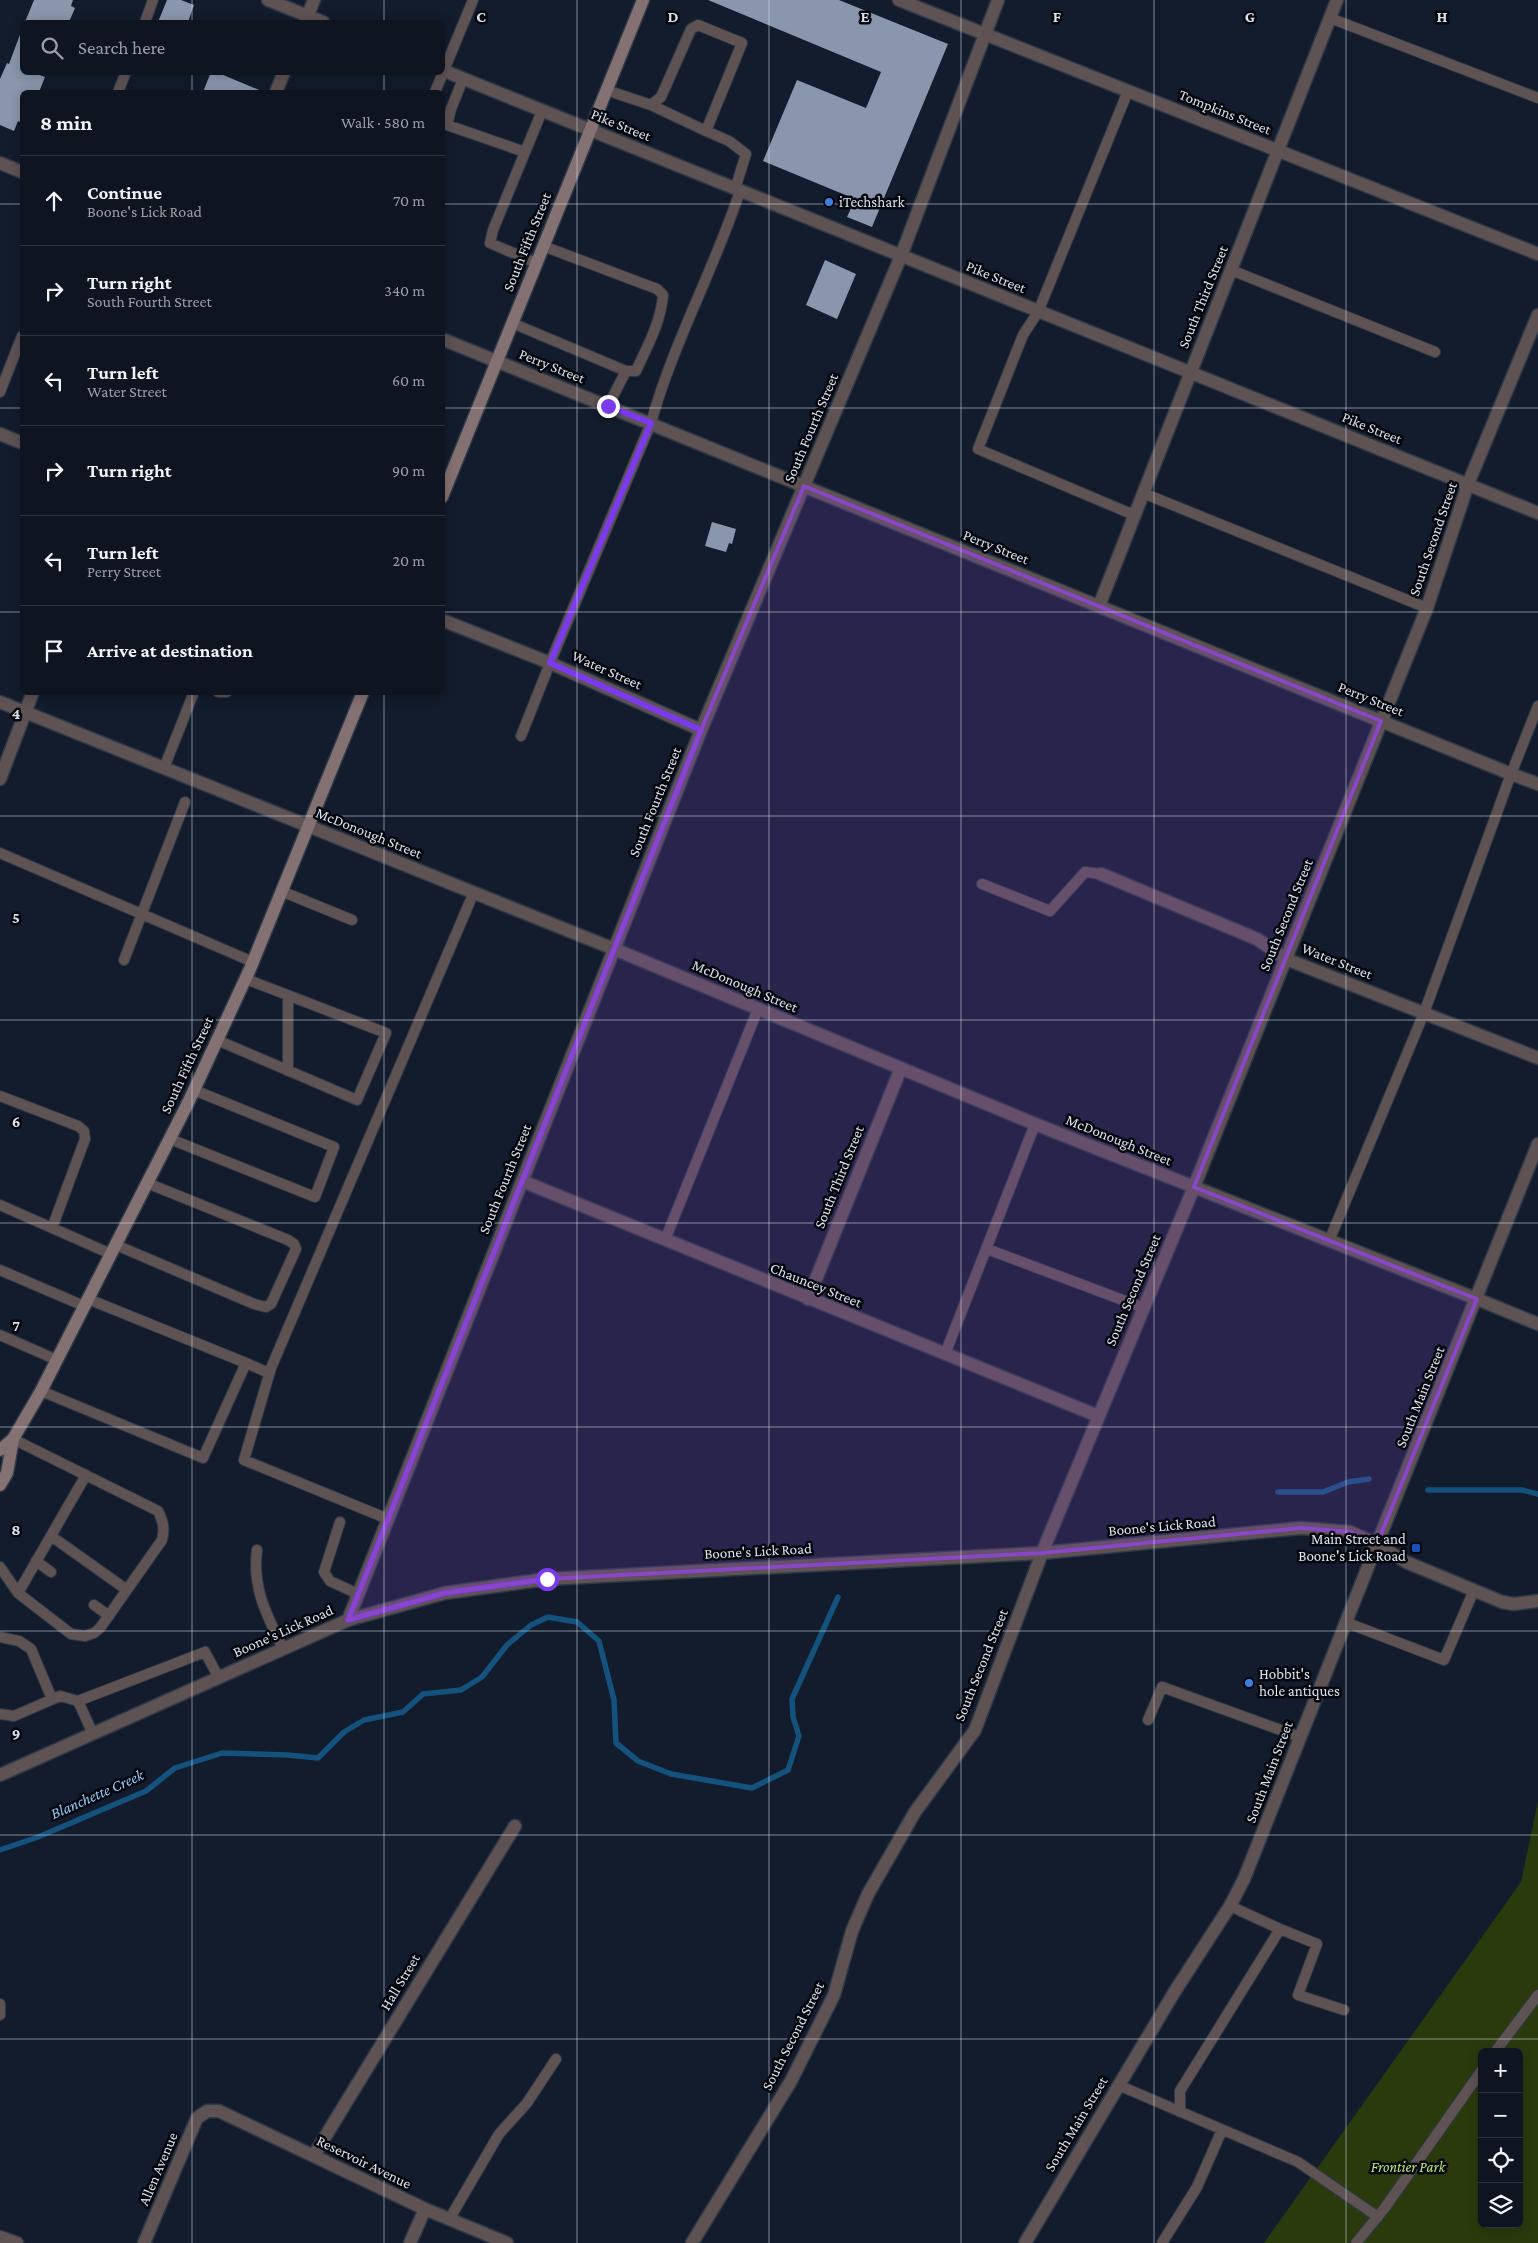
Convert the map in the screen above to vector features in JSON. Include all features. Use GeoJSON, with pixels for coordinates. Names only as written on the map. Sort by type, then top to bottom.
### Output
{"type":"FeatureCollection","features":[{"type":"Feature","properties":{"kind":"main road","name":"South Fifth Street"},"geometry":{"type":"LineString","coordinates":[[445,490],[642,0]]}},
{"type":"Feature","properties":{"kind":"main road","name":"South Fifth Street"},"geometry":{"type":"LineString","coordinates":[[0,1450],[13,1439],[41,1391],[194,1090],[246,979],[361,695]]}},
{"type":"Feature","properties":{"kind":"main road","name":"South Fifth Street"},"geometry":{"type":"LineString","coordinates":[[0,1485],[7,1473],[13,1439]]}},
{"type":"Feature","properties":{"kind":"street"},"geometry":{"type":"LineString","coordinates":[[268,0],[306,19],[314,0]]}},
{"type":"Feature","properties":{"kind":"street","name":"Tompkins Street"},"geometry":{"type":"LineString","coordinates":[[899,0],[1538,254]]}},
{"type":"Feature","properties":{"kind":"street","name":"South Fourth Street"},"geometry":{"type":"LineString","coordinates":[[348,1620],[701,730],[901,256],[998,0]]}},
{"type":"Feature","properties":{"kind":"street","name":"South Third Street"},"geometry":{"type":"LineString","coordinates":[[1099,606],[1337,0]]}},
{"type":"Feature","properties":{"kind":"street","name":"Pike Street"},"geometry":{"type":"LineString","coordinates":[[445,72],[1538,513]]}},
{"type":"Feature","properties":{"kind":"street"},"geometry":{"type":"LineString","coordinates":[[277,90],[283,75]]}},
{"type":"Feature","properties":{"kind":"street"},"geometry":{"type":"LineString","coordinates":[[0,163],[20,171]]}},
{"type":"Feature","properties":{"kind":"street","name":"South Second Street"},"geometry":{"type":"LineString","coordinates":[[692,2243],[795,2073],[834,1995],[852,1931],[868,1894],[915,1812],[975,1730],[1042,1554],[1194,1187],[1427,608],[1468,484],[1538,315]]}},
{"type":"Feature","properties":{"kind":"street","name":"Perry Street"},"geometry":{"type":"LineString","coordinates":[[445,340],[1538,784]]}},
{"type":"Feature","properties":{"kind":"street"},"geometry":{"type":"LineString","coordinates":[[0,434],[20,442]]}},
{"type":"Feature","properties":{"kind":"street","name":"Water Street"},"geometry":{"type":"LineString","coordinates":[[445,621],[550,663],[701,730]]}},
{"type":"Feature","properties":{"kind":"street"},"geometry":{"type":"LineString","coordinates":[[0,779],[33,695]]}},
{"type":"Feature","properties":{"kind":"street","name":"McDonough Street"},"geometry":{"type":"LineString","coordinates":[[0,702],[614,949],[1034,1124],[1538,1324]]}},
{"type":"Feature","properties":{"kind":"street","name":"Water Street"},"geometry":{"type":"LineString","coordinates":[[1101,874],[1258,939],[1286,959],[1538,1058]]}},
{"type":"Feature","properties":{"kind":"street","name":"South Third Street"},"geometry":{"type":"LineString","coordinates":[[808,1299],[900,1068]]}},
{"type":"Feature","properties":{"kind":"street","name":"South Main Street"},"geometry":{"type":"LineString","coordinates":[[1025,2243],[1175,1991],[1230,1906],[1244,1879],[1345,1622],[1477,1300],[1538,1144]]}},
{"type":"Feature","properties":{"kind":"street","name":"Chauncey Street"},"geometry":{"type":"LineString","coordinates":[[522,1181],[1098,1416]]}},
{"type":"Feature","properties":{"kind":"street","name":"Boone's Lick Road"},"geometry":{"type":"LineString","coordinates":[[0,1775],[348,1620],[445,1593],[547,1579],[1042,1554],[1301,1528],[1350,1532],[1378,1544],[1406,1562],[1502,1602],[1514,1604],[1538,1601]]}},
{"type":"Feature","properties":{"kind":"street","name":"Hall Street"},"geometry":{"type":"LineString","coordinates":[[314,2155],[515,1826]]}},
{"type":"Feature","properties":{"kind":"street","name":"Reservoir Avenue"},"geometry":{"type":"LineString","coordinates":[[207,2111],[219,2111],[424,2209],[450,2218],[507,2243]]}},
{"type":"Feature","properties":{"kind":"street","name":"Allen Avenue"},"geometry":{"type":"LineString","coordinates":[[144,2243],[198,2118],[207,2111]]}},
{"type":"Feature","properties":{"kind":"street"},"geometry":{"type":"LineString","coordinates":[[410,2243],[424,2209]]}},
{"type":"Feature","properties":{"kind":"street"},"geometry":{"type":"LineString","coordinates":[[0,2236],[17,2243]]}},
{"type":"Feature","properties":{"kind":"lane"},"geometry":{"type":"LineString","coordinates":[[146,20],[153,0]]}},
{"type":"Feature","properties":{"kind":"lane"},"geometry":{"type":"LineString","coordinates":[[445,66],[473,0]]}},
{"type":"Feature","properties":{"kind":"lane"},"geometry":{"type":"LineString","coordinates":[[1330,18],[1538,98]]}},
{"type":"Feature","properties":{"kind":"lane"},"geometry":{"type":"LineString","coordinates":[[651,105],[661,98],[691,29],[698,25],[742,43],[706,131]]}},
{"type":"Feature","properties":{"kind":"lane"},"geometry":{"type":"LineString","coordinates":[[119,90],[125,75]]}},
{"type":"Feature","properties":{"kind":"lane"},"geometry":{"type":"LineString","coordinates":[[436,90],[441,75]]}},
{"type":"Feature","properties":{"kind":"lane"},"geometry":{"type":"LineString","coordinates":[[463,79],[450,109],[447,125],[525,152]]}},
{"type":"Feature","properties":{"kind":"lane"},"geometry":{"type":"LineString","coordinates":[[522,736],[550,663],[651,423],[660,390],[725,235],[746,154],[729,141],[651,105],[606,90]]}},
{"type":"Feature","properties":{"kind":"lane"},"geometry":{"type":"LineString","coordinates":[[1128,91],[1038,312],[1023,335],[978,449],[1134,516]]}},
{"type":"Feature","properties":{"kind":"lane"},"geometry":{"type":"LineString","coordinates":[[536,263],[490,243],[492,230],[542,111]]}},
{"type":"Feature","properties":{"kind":"lane"},"geometry":{"type":"LineString","coordinates":[[543,246],[656,289],[663,295],[662,308],[651,340],[608,406]]}},
{"type":"Feature","properties":{"kind":"lane"},"geometry":{"type":"LineString","coordinates":[[1231,270],[1435,352]]}},
{"type":"Feature","properties":{"kind":"lane"},"geometry":{"type":"LineString","coordinates":[[512,323],[631,371]]}},
{"type":"Feature","properties":{"kind":"lane"},"geometry":{"type":"LineString","coordinates":[[0,392],[20,341]]}},
{"type":"Feature","properties":{"kind":"lane"},"geometry":{"type":"LineString","coordinates":[[1143,493],[1427,608]]}},
{"type":"Feature","properties":{"kind":"lane"},"geometry":{"type":"LineString","coordinates":[[164,768],[193,695]]}},
{"type":"Feature","properties":{"kind":"lane"},"geometry":{"type":"LineString","coordinates":[[1329,1241],[1424,1014],[1511,774],[1538,706]]}},
{"type":"Feature","properties":{"kind":"lane"},"geometry":{"type":"LineString","coordinates":[[124,960],[185,802]]}},
{"type":"Feature","properties":{"kind":"lane"},"geometry":{"type":"LineString","coordinates":[[0,852],[253,962]]}},
{"type":"Feature","properties":{"kind":"lane"},"geometry":{"type":"LineString","coordinates":[[982,884],[1050,911],[1085,872],[1101,874]]}},
{"type":"Feature","properties":{"kind":"lane"},"geometry":{"type":"LineString","coordinates":[[281,891],[352,920]]}},
{"type":"Feature","properties":{"kind":"lane"},"geometry":{"type":"LineString","coordinates":[[388,1519],[244,1460],[269,1372],[474,892]]}},
{"type":"Feature","properties":{"kind":"lane"},"geometry":{"type":"LineString","coordinates":[[217,1040],[357,1100],[386,1033],[246,979]]}},
{"type":"Feature","properties":{"kind":"lane"},"geometry":{"type":"LineString","coordinates":[[288,996],[288,1071]]}},
{"type":"Feature","properties":{"kind":"lane"},"geometry":{"type":"LineString","coordinates":[[665,1240],[758,1009]]}},
{"type":"Feature","properties":{"kind":"lane"},"geometry":{"type":"LineString","coordinates":[[170,1139],[315,1197],[334,1147],[194,1090]]}},
{"type":"Feature","properties":{"kind":"lane"},"geometry":{"type":"LineString","coordinates":[[0,1096],[81,1128],[85,1139],[52,1228]]}},
{"type":"Feature","properties":{"kind":"lane"},"geometry":{"type":"LineString","coordinates":[[945,1354],[1034,1124]]}},
{"type":"Feature","properties":{"kind":"lane"},"geometry":{"type":"LineString","coordinates":[[0,1205],[52,1228],[114,1249],[254,1304],[266,1307],[271,1304],[296,1249],[294,1244],[147,1183]]}},
{"type":"Feature","properties":{"kind":"lane"},"geometry":{"type":"LineString","coordinates":[[987,1249],[1144,1308]]}},
{"type":"Feature","properties":{"kind":"lane"},"geometry":{"type":"LineString","coordinates":[[0,1270],[269,1372]]}},
{"type":"Feature","properties":{"kind":"lane"},"geometry":{"type":"LineString","coordinates":[[0,1335],[57,1360]]}},
{"type":"Feature","properties":{"kind":"lane"},"geometry":{"type":"LineString","coordinates":[[41,1391],[203,1458],[246,1364]]}},
{"type":"Feature","properties":{"kind":"lane"},"geometry":{"type":"LineString","coordinates":[[2,1572],[18,1593],[70,1634],[85,1636],[94,1634],[109,1616],[162,1540],[164,1530],[158,1510],[13,1439]]}},
{"type":"Feature","properties":{"kind":"lane"},"geometry":{"type":"LineString","coordinates":[[18,1593],[86,1475]]}},
{"type":"Feature","properties":{"kind":"lane"},"geometry":{"type":"LineString","coordinates":[[340,1522],[324,1572],[330,1581],[358,1594]]}},
{"type":"Feature","properties":{"kind":"lane"},"geometry":{"type":"LineString","coordinates":[[51,1536],[126,1590]]}},
{"type":"Feature","properties":{"kind":"lane"},"geometry":{"type":"LineString","coordinates":[[257,1550],[255,1568],[261,1603],[283,1649]]}},
{"type":"Feature","properties":{"kind":"lane"},"geometry":{"type":"LineString","coordinates":[[36,1561],[51,1572]]}},
{"type":"Feature","properties":{"kind":"lane"},"geometry":{"type":"LineString","coordinates":[[1345,1622],[1444,1660],[1474,1590]]}},
{"type":"Feature","properties":{"kind":"lane"},"geometry":{"type":"LineString","coordinates":[[94,1605],[109,1616]]}},
{"type":"Feature","properties":{"kind":"lane"},"geometry":{"type":"LineString","coordinates":[[0,1637],[20,1641],[31,1649],[52,1699]]}},
{"type":"Feature","properties":{"kind":"lane"},"geometry":{"type":"LineString","coordinates":[[0,1714],[14,1716],[60,1696],[78,1701],[205,1652],[218,1678]]}},
{"type":"Feature","properties":{"kind":"lane"},"geometry":{"type":"LineString","coordinates":[[1148,1720],[1162,1687],[1300,1737]]}},
{"type":"Feature","properties":{"kind":"lane"},"geometry":{"type":"LineString","coordinates":[[78,1701],[93,1734]]}},
{"type":"Feature","properties":{"kind":"lane"},"geometry":{"type":"LineString","coordinates":[[1230,1906],[1317,1944],[1298,1995],[1344,2010]]}},
{"type":"Feature","properties":{"kind":"lane"},"geometry":{"type":"LineString","coordinates":[[1180,2112],[1180,2091],[1280,1928]]}},
{"type":"Feature","properties":{"kind":"lane"},"geometry":{"type":"LineString","coordinates":[[1498,2048],[1538,1995]]}},
{"type":"Feature","properties":{"kind":"lane"},"geometry":{"type":"LineString","coordinates":[[0,2004],[0,2015]]}},
{"type":"Feature","properties":{"kind":"lane"},"geometry":{"type":"LineString","coordinates":[[450,2218],[499,2134],[527,2103],[556,2059]]}},
{"type":"Feature","properties":{"kind":"lane"},"geometry":{"type":"LineString","coordinates":[[1356,2243],[1378,2217],[1478,2076]]}},
{"type":"Feature","properties":{"kind":"lane"},"geometry":{"type":"LineString","coordinates":[[1118,2085],[1298,2162],[1378,2217]]}},
{"type":"Feature","properties":{"kind":"lane"},"geometry":{"type":"LineString","coordinates":[[1162,2243],[1197,2187],[1222,2130]]}},
{"type":"Feature","properties":{"kind":"highlighted area"},"geometry":{"type":"Polygon","coordinates":[[[804,486],[1381,721],[1194,1187],[1477,1299],[1377,1544],[1350,1532],[1301,1528],[1042,1553],[547,1579],[445,1593],[348,1620],[701,730],[804,486]]]}},
{"type":"Feature","properties":{"kind":"green space","name":"Frontier Park"},"geometry":{"type":"Polygon","coordinates":[[[1538,1801],[1538,2243],[1264,2243],[1521,1882],[1538,1801]]]}},
{"type":"Feature","properties":{"kind":"building"},"geometry":{"type":"Polygon","coordinates":[[[34,0],[73,0],[71,6],[75,8],[70,20],[26,20],[34,0]]]}},
{"type":"Feature","properties":{"kind":"building"},"geometry":{"type":"Polygon","coordinates":[[[167,0],[181,0],[194,5],[189,20],[159,20],[167,0]]]}},
{"type":"Feature","properties":{"kind":"building"},"geometry":{"type":"Polygon","coordinates":[[[708,0],[839,0],[948,44],[872,227],[847,217],[855,199],[763,161],[797,80],[866,108],[881,72],[708,0]]]}},
{"type":"Feature","properties":{"kind":"building"},"geometry":{"type":"Polygon","coordinates":[[[20,35],[20,75],[40,75],[45,77],[40,90],[20,90],[20,122],[18,121],[14,131],[0,125],[0,79],[7,63],[9,64],[20,35]]]}},
{"type":"Feature","properties":{"kind":"building"},"geometry":{"type":"Polygon","coordinates":[[[210,75],[223,75],[259,90],[204,90],[210,75]]]}},
{"type":"Feature","properties":{"kind":"building"},"geometry":{"type":"Polygon","coordinates":[[[825,260],[856,274],[837,319],[806,305],[825,260]]]}},
{"type":"Feature","properties":{"kind":"building"},"geometry":{"type":"Polygon","coordinates":[[[712,522],[736,529],[732,544],[729,543],[726,552],[705,546],[712,522]]]}},
{"type":"Feature","properties":{"kind":"waterway"},"geometry":{"type":"LineString","coordinates":[[1278,1492],[1323,1492],[1348,1482],[1369,1479]]}},
{"type":"Feature","properties":{"kind":"waterway","name":"Blanchette Creek"},"geometry":{"type":"LineString","coordinates":[[1428,1490],[1522,1490],[1538,1494]]}},
{"type":"Feature","properties":{"kind":"waterway","name":"Blanchette Creek"},"geometry":{"type":"LineString","coordinates":[[0,1850],[38,1837],[146,1791],[175,1768],[222,1753],[318,1758],[344,1732],[364,1720],[403,1712],[423,1694],[461,1690],[482,1677],[507,1645],[531,1625],[548,1617],[577,1622],[599,1641],[614,1700],[616,1743],[638,1761],[671,1774],[752,1788],[788,1770],[799,1736],[793,1717],[792,1699],[838,1597]]}},
{"type":"Feature","properties":{"kind":"place","name":"iTechshark"},"geometry":{"type":"Point","coordinates":[829,202]}},
{"type":"Feature","properties":{"kind":"place","name":"Main Street and Boone's Lick Road"},"geometry":{"type":"Point","coordinates":[1416,1548]}},
{"type":"Feature","properties":{"kind":"place","name":"Hobbit's hole antiques"},"geometry":{"type":"Point","coordinates":[1249,1683]}},
{"type":"Feature","properties":{"kind":"route"},"geometry":{"type":"LineString","coordinates":[[547,1579],[445,1593],[348,1620],[701,730],[550,663],[651,423],[608,406]]}}]}
